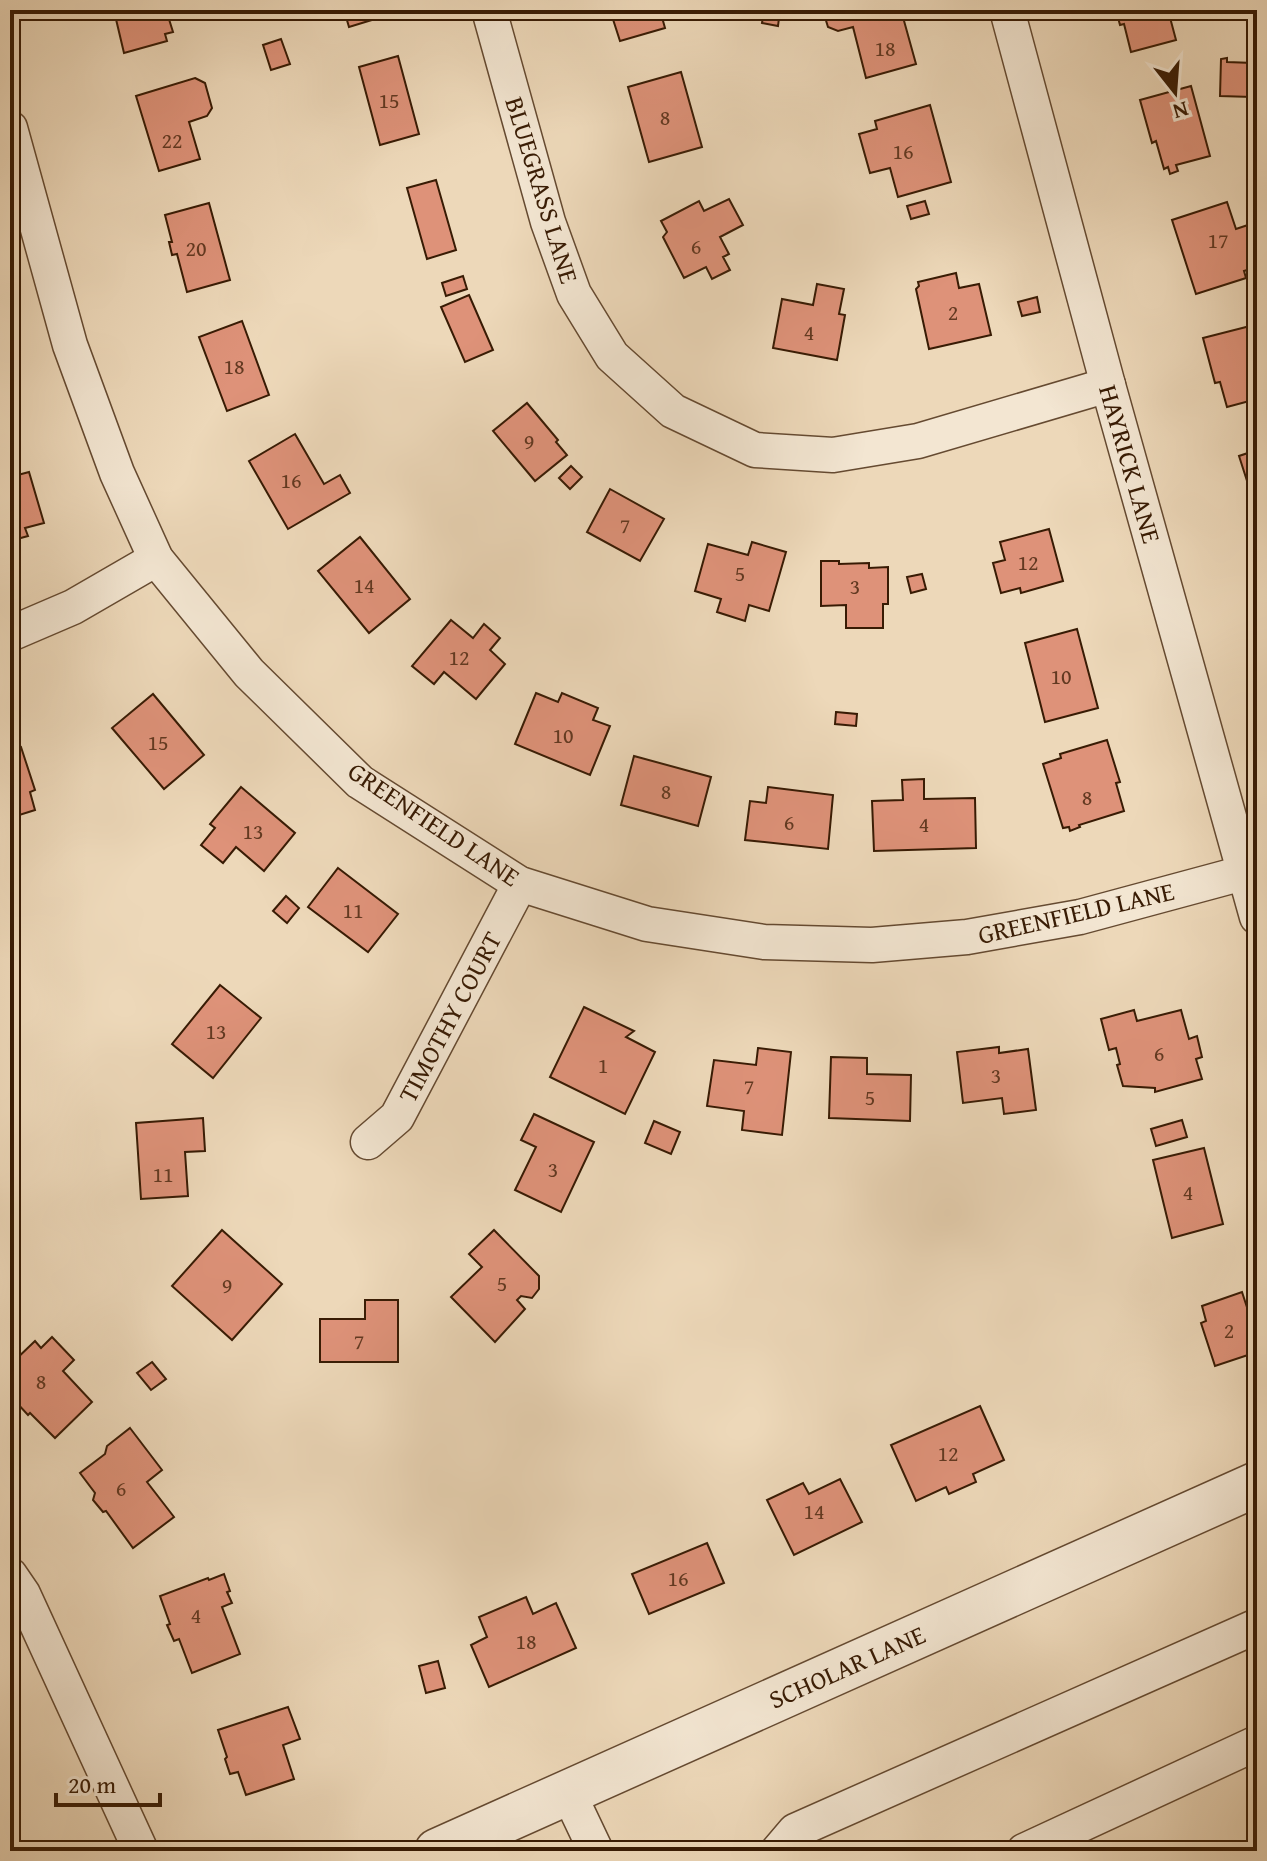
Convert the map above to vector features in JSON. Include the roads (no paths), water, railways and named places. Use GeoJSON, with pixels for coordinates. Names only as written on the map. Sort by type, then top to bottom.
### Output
{"type":"FeatureCollection","features":[{"type":"Feature","properties":{"kind":"street","name":"BLUEGRASS LANE"},"geometry":{"type":"LineString","coordinates":[[489,10],[548,222],[574,294],[612,356],[673,411],[755,450],[833,455],[918,441],[1108,385]]}},
{"type":"Feature","properties":{"kind":"street","name":"HAYRICK LANE"},"geometry":{"type":"LineString","coordinates":[[1007,10],[1257,917]]}},
{"type":"Feature","properties":{"kind":"street","name":"GREENFIELD LANE"},"geometry":{"type":"LineString","coordinates":[[10,128],[70,345],[117,473],[156,559],[249,673],[360,782],[520,884],[647,924],[764,942],[872,945],[967,937],[1080,917],[1243,873]]}},
{"type":"Feature","properties":{"kind":"street"},"geometry":{"type":"LineString","coordinates":[[10,634],[73,607],[156,559]]}},
{"type":"Feature","properties":{"kind":"street","name":"TIMOTHY COURT"},"geometry":{"type":"LineString","coordinates":[[368,1142],[397,1117],[520,884]]}},
{"type":"Feature","properties":{"kind":"street","name":"SCHOLAR LANE"},"geometry":{"type":"LineString","coordinates":[[437,1851],[1257,1484]]}},
{"type":"Feature","properties":{"kind":"street"},"geometry":{"type":"LineString","coordinates":[[10,1575],[23,1594],[141,1851]]}},
{"type":"Feature","properties":{"kind":"street"},"geometry":{"type":"LineString","coordinates":[[791,1849],[795,1831],[1257,1626]]}},
{"type":"Feature","properties":{"kind":"street"},"geometry":{"type":"LineString","coordinates":[[1024,1851],[1257,1743]]}},
{"type":"Feature","properties":{"kind":"street"},"geometry":{"type":"LineString","coordinates":[[568,1792],[596,1851]]}}]}
